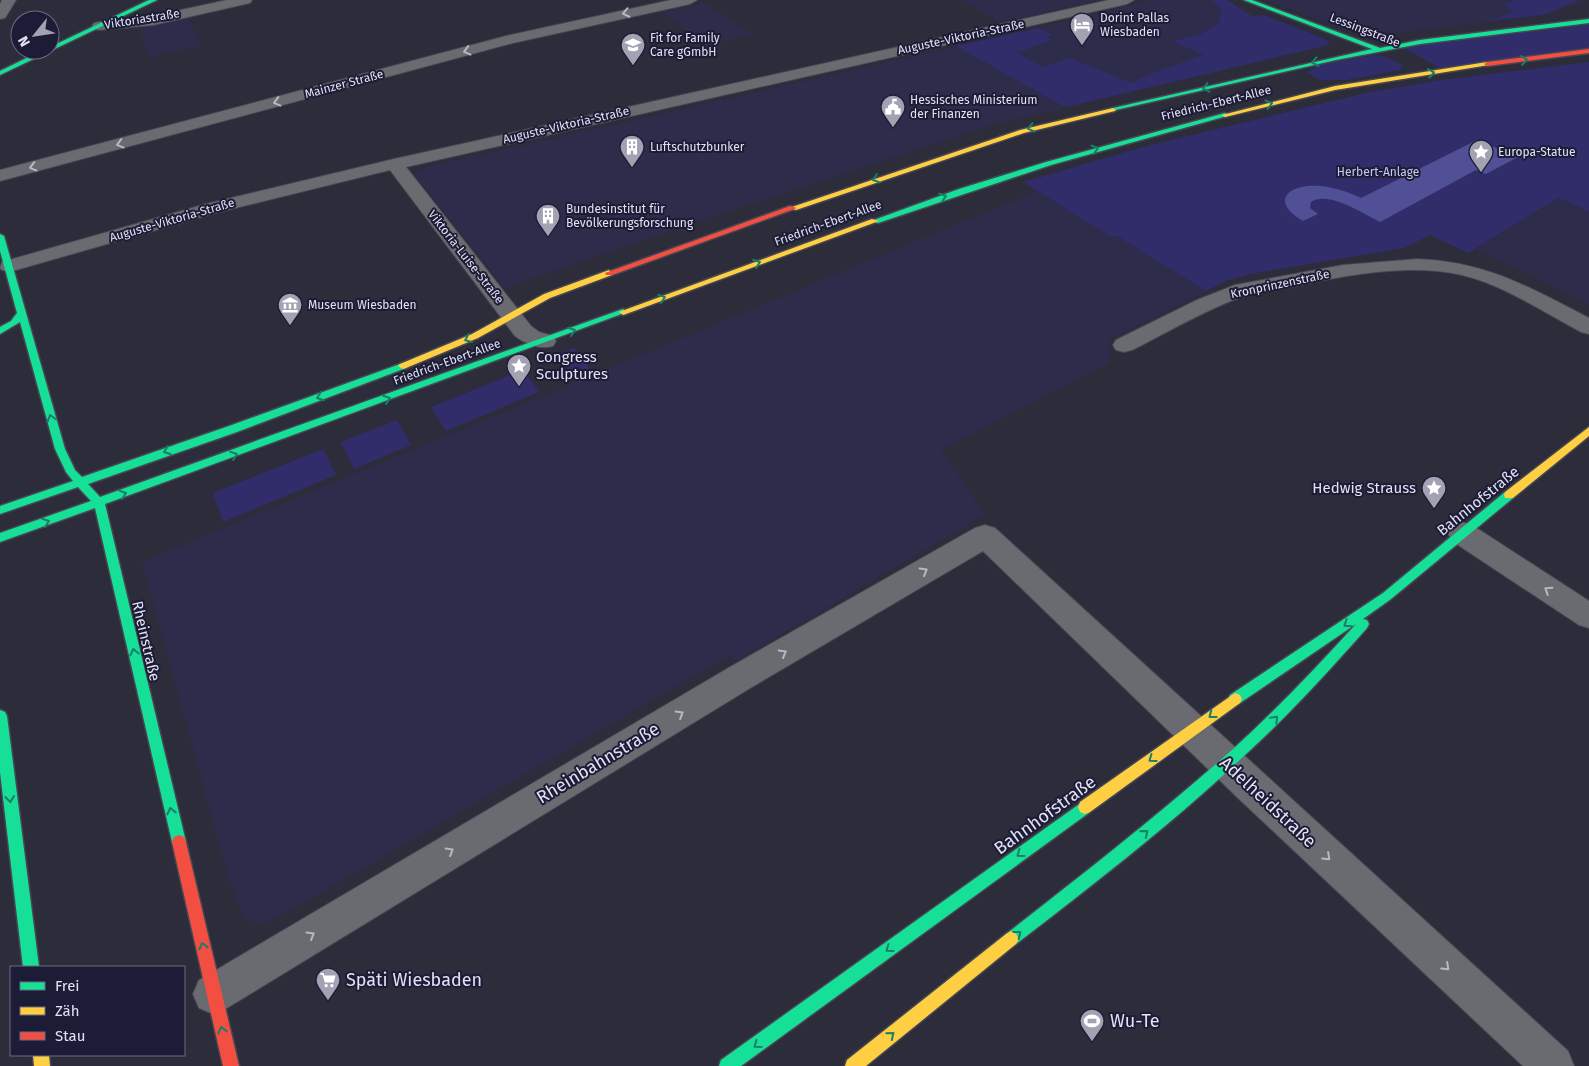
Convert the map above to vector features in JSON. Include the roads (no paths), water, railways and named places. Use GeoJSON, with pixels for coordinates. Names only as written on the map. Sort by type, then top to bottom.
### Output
{"type":"FeatureCollection","features":[{"type":"Feature","properties":{"kind":"street"},"geometry":{"type":"LineString","coordinates":[[0,15],[9,0]]}},
{"type":"Feature","properties":{"kind":"street"},"geometry":{"type":"LineString","coordinates":[[60,45],[154,0]]}},
{"type":"Feature","properties":{"kind":"street","name":"Viktoriastraße"},"geometry":{"type":"LineString","coordinates":[[99,26],[133,23],[245,0]]}},
{"type":"Feature","properties":{"kind":"street","name":"Mainzer Straße"},"geometry":{"type":"LineString","coordinates":[[0,176],[511,39],[690,0]]}},
{"type":"Feature","properties":{"kind":"street","name":"Auguste-Viktoria-Straße"},"geometry":{"type":"LineString","coordinates":[[9,266],[212,208],[394,164],[1127,0]]}},
{"type":"Feature","properties":{"kind":"street","name":"Lessingstraße"},"geometry":{"type":"LineString","coordinates":[[1247,0],[1337,33],[1407,62],[1410,70],[1353,84]]}},
{"type":"Feature","properties":{"kind":"street","name":"Friedrich-Ebert-Allee"},"geometry":{"type":"LineString","coordinates":[[0,510],[366,380],[465,341],[543,297],[560,290],[1002,136],[1301,75],[1336,58],[1420,42],[1589,20]]}},
{"type":"Feature","properties":{"kind":"street"},"geometry":{"type":"LineString","coordinates":[[1337,33],[1369,39],[1420,42]]}},
{"type":"Feature","properties":{"kind":"street"},"geometry":{"type":"LineString","coordinates":[[1336,58],[1342,54],[1346,47],[1337,33]]}},
{"type":"Feature","properties":{"kind":"street","name":"Friedrich-Ebert-Allee"},"geometry":{"type":"LineString","coordinates":[[0,538],[927,202],[1042,164],[1118,142],[1353,84],[1589,51]]}},
{"type":"Feature","properties":{"kind":"street"},"geometry":{"type":"LineString","coordinates":[[0,73],[28,60]]}},
{"type":"Feature","properties":{"kind":"street"},"geometry":{"type":"LineString","coordinates":[[1301,75],[1335,88]]}},
{"type":"Feature","properties":{"kind":"street","name":"Viktoria-Luise-Straße"},"geometry":{"type":"LineString","coordinates":[[394,164],[527,335],[545,341]]}},
{"type":"Feature","properties":{"kind":"street","name":"Rheinstraße"},"geometry":{"type":"LineString","coordinates":[[0,236],[60,449],[71,472],[99,503],[231,1066]]}},
{"type":"Feature","properties":{"kind":"street","name":"Kronprinzenstraße"},"geometry":{"type":"LineString","coordinates":[[1124,345],[1236,292],[1290,280],[1403,265],[1448,267],[1470,271],[1493,279],[1589,327]]}},
{"type":"Feature","properties":{"kind":"street"},"geometry":{"type":"LineString","coordinates":[[0,331],[14,323],[22,313]]}},
{"type":"Feature","properties":{"kind":"street","name":"Bahnhofstraße"},"geometry":{"type":"LineString","coordinates":[[727,1066],[1226,705],[1387,596],[1589,430]]}},
{"type":"Feature","properties":{"kind":"street"},"geometry":{"type":"LineString","coordinates":[[1462,533],[1589,616]]}},
{"type":"Feature","properties":{"kind":"street","name":"Rheinbahnstraße"},"geometry":{"type":"LineString","coordinates":[[213,994],[732,682],[985,536]]}},
{"type":"Feature","properties":{"kind":"street","name":"Adelheidstraße"},"geometry":{"type":"LineString","coordinates":[[985,536],[1227,764],[1553,1066]]}},
{"type":"Feature","properties":{"kind":"street","name":"Bahnhofstraße"},"geometry":{"type":"LineString","coordinates":[[853,1066],[948,988],[1084,883],[1227,764],[1328,666],[1387,596]]}},
{"type":"Feature","properties":{"kind":"street"},"geometry":{"type":"LineString","coordinates":[[0,716],[30,966]]}},
{"type":"Feature","properties":{"kind":"place","name":"Dorint Pallas Wiesbaden"},"geometry":{"type":"Point","coordinates":[1082,46]}},
{"type":"Feature","properties":{"kind":"place","name":"Fit for Family Care gGmbH"},"geometry":{"type":"Point","coordinates":[633,66]}},
{"type":"Feature","properties":{"kind":"place","name":"Hessisches Ministerium der Finanzen"},"geometry":{"type":"Point","coordinates":[893,128]}},
{"type":"Feature","properties":{"kind":"place","name":"Luftschutzbunker"},"geometry":{"type":"Point","coordinates":[632,168]}},
{"type":"Feature","properties":{"kind":"place","name":"Europa-Statue"},"geometry":{"type":"Point","coordinates":[1481,173]}},
{"type":"Feature","properties":{"kind":"place","name":"Bundesinstitut für Bevölkerungsforschung"},"geometry":{"type":"Point","coordinates":[548,237]}},
{"type":"Feature","properties":{"kind":"place","name":"Museum Wiesbaden"},"geometry":{"type":"Point","coordinates":[290,326]}},
{"type":"Feature","properties":{"kind":"place","name":"Congress Sculptures"},"geometry":{"type":"Point","coordinates":[519,387]}},
{"type":"Feature","properties":{"kind":"place","name":"Hedwig Strauss"},"geometry":{"type":"Point","coordinates":[1434,509]}},
{"type":"Feature","properties":{"kind":"place","name":"Späti Wiesbaden"},"geometry":{"type":"Point","coordinates":[328,1001]}},
{"type":"Feature","properties":{"kind":"place","name":"Wu-Te"},"geometry":{"type":"Point","coordinates":[1092,1042]}},
{"type":"Feature","properties":{"kind":"park label","name":"Herbert-Anlage"},"geometry":{"type":"Point","coordinates":[1378,172]}}]}
